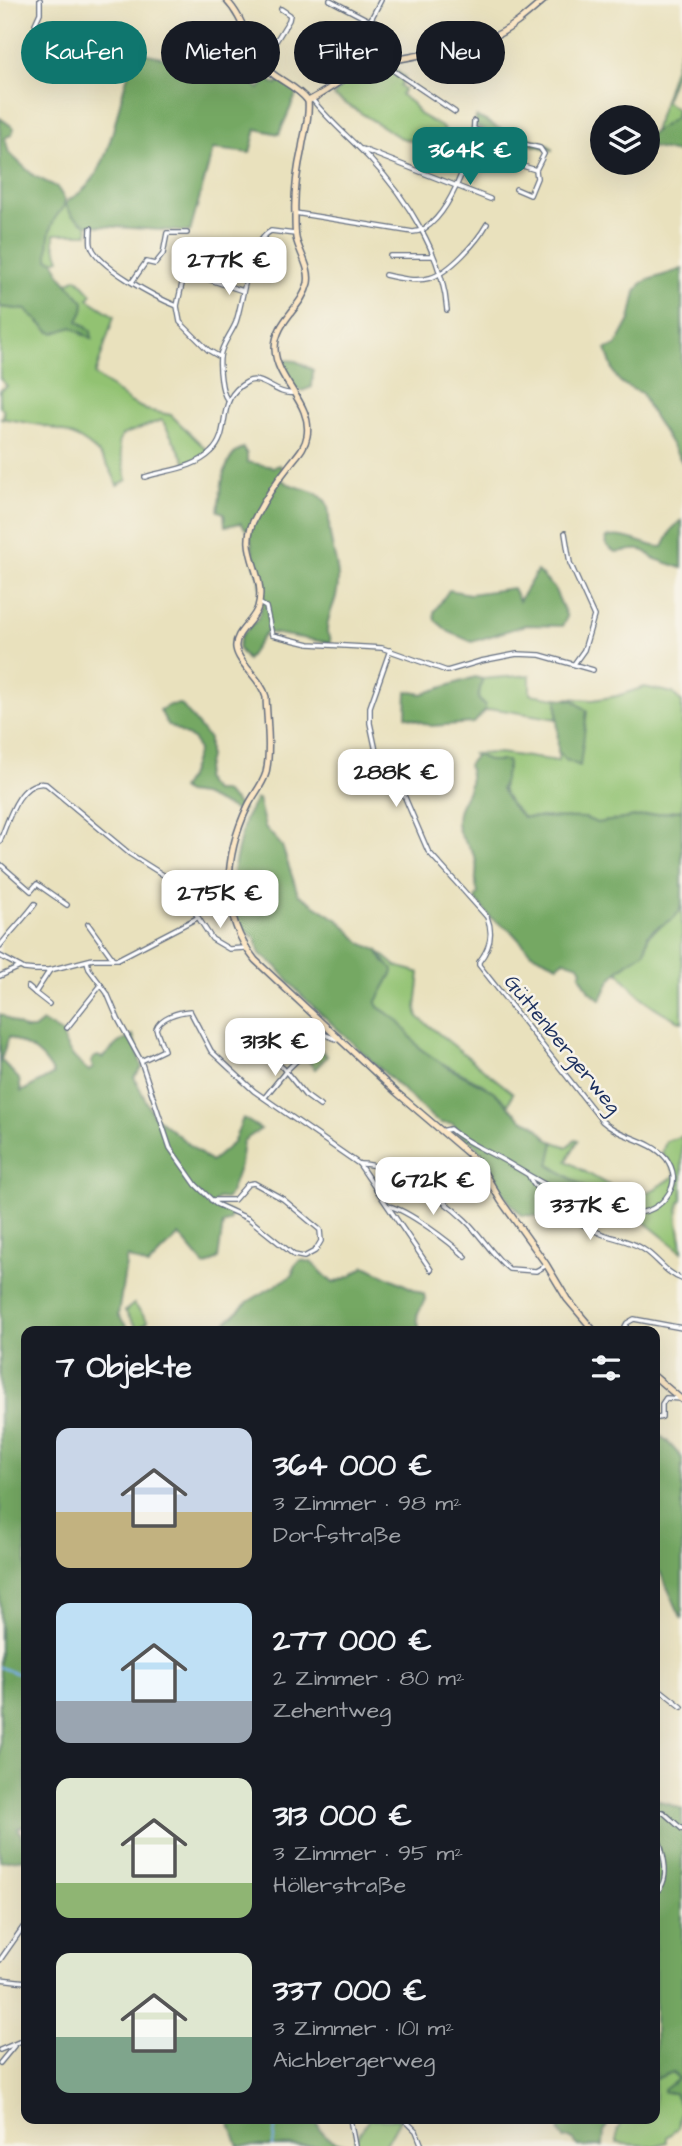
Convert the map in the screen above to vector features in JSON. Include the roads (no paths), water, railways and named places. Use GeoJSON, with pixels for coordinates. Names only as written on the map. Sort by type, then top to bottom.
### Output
{"type":"FeatureCollection","features":[{"type":"Feature","properties":{"kind":"main road"},"geometry":{"type":"LineString","coordinates":[[226,0],[241,21]]}},
{"type":"Feature","properties":{"kind":"main road"},"geometry":{"type":"LineString","coordinates":[[402,58],[485,40],[513,26],[544,0]]}},
{"type":"Feature","properties":{"kind":"main road"},"geometry":{"type":"LineString","coordinates":[[280,77],[310,100]]}},
{"type":"Feature","properties":{"kind":"main road"},"geometry":{"type":"LineString","coordinates":[[310,100],[336,84]]}},
{"type":"Feature","properties":{"kind":"main road"},"geometry":{"type":"LineString","coordinates":[[310,100],[299,162],[295,213],[295,234],[307,270],[308,283],[282,324],[275,347],[277,363],[306,417],[308,432],[306,443],[270,494],[249,531],[248,547],[260,589],[259,603],[255,615],[239,634],[236,646],[240,657],[264,689],[268,751],[264,778],[242,819],[229,872],[230,907],[245,948],[255,960],[396,1092],[481,1166],[501,1201],[547,1265],[572,1307],[589,1326]]}},
{"type":"Feature","properties":{"kind":"main road"},"geometry":{"type":"LineString","coordinates":[[660,1381],[682,1399]]}},
{"type":"Feature","properties":{"kind":"street"},"geometry":{"type":"LineString","coordinates":[[36,21],[40,13],[40,0]]}},
{"type":"Feature","properties":{"kind":"street"},"geometry":{"type":"LineString","coordinates":[[330,0],[370,21],[380,0]]}},
{"type":"Feature","properties":{"kind":"street"},"geometry":{"type":"LineString","coordinates":[[280,35],[290,15],[281,9]]}},
{"type":"Feature","properties":{"kind":"street"},"geometry":{"type":"LineString","coordinates":[[402,76],[454,112]]}},
{"type":"Feature","properties":{"kind":"street"},"geometry":{"type":"LineString","coordinates":[[310,100],[360,148],[394,189],[421,231],[433,256],[446,292],[447,310]]}},
{"type":"Feature","properties":{"kind":"street"},"geometry":{"type":"LineString","coordinates":[[295,213],[413,232],[421,231],[446,205],[456,187],[470,150],[474,121]]}},
{"type":"Feature","properties":{"kind":"street"},"geometry":{"type":"LineString","coordinates":[[474,128],[506,140],[540,148],[544,154],[536,170],[537,178],[530,195],[516,189]]}},
{"type":"Feature","properties":{"kind":"street"},"geometry":{"type":"LineString","coordinates":[[360,148],[491,200]]}},
{"type":"Feature","properties":{"kind":"street"},"geometry":{"type":"LineString","coordinates":[[470,150],[536,170]]}},
{"type":"Feature","properties":{"kind":"street"},"geometry":{"type":"LineString","coordinates":[[385,275],[431,278],[475,243],[487,224]]}},
{"type":"Feature","properties":{"kind":"street"},"geometry":{"type":"LineString","coordinates":[[91,228],[93,249],[111,268],[158,299],[177,306]]}},
{"type":"Feature","properties":{"kind":"street"},"geometry":{"type":"LineString","coordinates":[[145,477],[192,464],[213,451],[221,434],[227,399],[222,389],[220,357],[236,323],[243,291],[261,239],[274,231],[295,234]]}},
{"type":"Feature","properties":{"kind":"street"},"geometry":{"type":"LineString","coordinates":[[132,282],[145,263],[148,261],[155,264],[159,260],[167,233],[187,233]]}},
{"type":"Feature","properties":{"kind":"street"},"geometry":{"type":"LineString","coordinates":[[390,256],[433,256]]}},
{"type":"Feature","properties":{"kind":"street"},"geometry":{"type":"LineString","coordinates":[[220,357],[208,350],[180,322],[177,306],[184,275],[187,272],[243,291]]}},
{"type":"Feature","properties":{"kind":"street"},"geometry":{"type":"LineString","coordinates":[[227,399],[252,380],[280,392],[293,393]]}},
{"type":"Feature","properties":{"kind":"street"},"geometry":{"type":"LineString","coordinates":[[565,533],[570,563],[594,616],[584,650],[574,664]]}},
{"type":"Feature","properties":{"kind":"street"},"geometry":{"type":"LineString","coordinates":[[259,603],[266,607],[272,635],[309,644],[390,650],[447,671],[517,654],[540,655],[593,670]]}},
{"type":"Feature","properties":{"kind":"street","name":"Güttenbergerweg"},"geometry":{"type":"LineString","coordinates":[[390,650],[370,707],[375,746],[400,786],[428,851],[487,918],[491,939],[479,962],[602,1121],[617,1132],[659,1152],[670,1164],[674,1177],[671,1190],[662,1201],[647,1209],[628,1213],[603,1210],[582,1204],[529,1176],[460,1138],[448,1128],[441,1131]]}},
{"type":"Feature","properties":{"kind":"street"},"geometry":{"type":"LineString","coordinates":[[0,841],[10,814],[23,793],[35,784],[46,784],[130,853],[176,883],[209,936],[233,950],[245,948]]}},
{"type":"Feature","properties":{"kind":"street"},"geometry":{"type":"LineString","coordinates":[[0,864],[31,891],[37,884],[67,905]]}},
{"type":"Feature","properties":{"kind":"street"},"geometry":{"type":"LineString","coordinates":[[0,946],[35,904]]}},
{"type":"Feature","properties":{"kind":"street"},"geometry":{"type":"LineString","coordinates":[[0,956],[29,970],[50,970],[87,961],[113,960],[197,918]]}},
{"type":"Feature","properties":{"kind":"street"},"geometry":{"type":"LineString","coordinates":[[88,924],[113,960]]}},
{"type":"Feature","properties":{"kind":"street"},"geometry":{"type":"LineString","coordinates":[[87,961],[141,1061],[170,1148],[196,1185],[211,1200],[249,1219],[297,1256],[311,1254],[320,1244],[318,1228],[283,1199],[254,1183],[247,1184],[234,1200],[211,1200]]}},
{"type":"Feature","properties":{"kind":"street"},"geometry":{"type":"LineString","coordinates":[[0,976],[20,967]]}},
{"type":"Feature","properties":{"kind":"street"},"geometry":{"type":"LineString","coordinates":[[35,993],[50,970]]}},
{"type":"Feature","properties":{"kind":"street"},"geometry":{"type":"LineString","coordinates":[[67,1028],[101,985]]}},
{"type":"Feature","properties":{"kind":"street"},"geometry":{"type":"LineString","coordinates":[[28,987],[49,1004]]}},
{"type":"Feature","properties":{"kind":"street"},"geometry":{"type":"LineString","coordinates":[[141,1061],[164,1051],[156,1031],[158,1023],[172,1015],[190,1011],[211,1051],[254,1091],[359,1164],[431,1270]]}},
{"type":"Feature","properties":{"kind":"street"},"geometry":{"type":"LineString","coordinates":[[241,1032],[286,1071],[305,1095],[320,1106]]}},
{"type":"Feature","properties":{"kind":"street"},"geometry":{"type":"LineString","coordinates":[[265,1097],[286,1071],[324,1035],[335,1039],[339,1037]]}},
{"type":"Feature","properties":{"kind":"street"},"geometry":{"type":"LineString","coordinates":[[359,1164],[383,1168],[436,1197],[466,1220],[511,1270],[537,1270],[547,1265]]}},
{"type":"Feature","properties":{"kind":"street"},"geometry":{"type":"LineString","coordinates":[[529,1176],[531,1181],[569,1216],[596,1231],[642,1248],[670,1274],[682,1279]]}},
{"type":"Feature","properties":{"kind":"street"},"geometry":{"type":"LineString","coordinates":[[388,1206],[394,1207],[451,1243],[466,1257]]}},
{"type":"Feature","properties":{"kind":"street"},"geometry":{"type":"LineString","coordinates":[[626,1326],[629,1321],[640,1319],[682,1328]]}},
{"type":"Feature","properties":{"kind":"street"},"geometry":{"type":"LineString","coordinates":[[660,1418],[663,1417],[662,1404],[666,1398],[682,1399]]}},
{"type":"Feature","properties":{"kind":"street"},"geometry":{"type":"LineString","coordinates":[[660,1690],[682,1707]]}},
{"type":"Feature","properties":{"kind":"street"},"geometry":{"type":"LineString","coordinates":[[660,1812],[682,1829]]}},
{"type":"Feature","properties":{"kind":"street"},"geometry":{"type":"LineString","coordinates":[[660,1844],[664,1869],[660,1888]]}},
{"type":"Feature","properties":{"kind":"street"},"geometry":{"type":"LineString","coordinates":[[0,1960],[21,1930]]}},
{"type":"Feature","properties":{"kind":"street"},"geometry":{"type":"LineString","coordinates":[[0,1979],[21,1981]]}},
{"type":"Feature","properties":{"kind":"street"},"geometry":{"type":"LineString","coordinates":[[0,2050],[21,2042]]}},
{"type":"Feature","properties":{"kind":"street"},"geometry":{"type":"LineString","coordinates":[[0,2063],[14,2046]]}},
{"type":"Feature","properties":{"kind":"street"},"geometry":{"type":"LineString","coordinates":[[351,2124],[355,2146]]}},
{"type":"Feature","properties":{"kind":"street"},"geometry":{"type":"LineString","coordinates":[[409,2124],[416,2131],[422,2146]]}},
{"type":"Feature","properties":{"kind":"waterway"},"geometry":{"type":"LineString","coordinates":[[0,1667],[21,1676]]}},
{"type":"Feature","properties":{"kind":"waterway"},"geometry":{"type":"LineString","coordinates":[[273,2146],[274,2124]]}}]}
